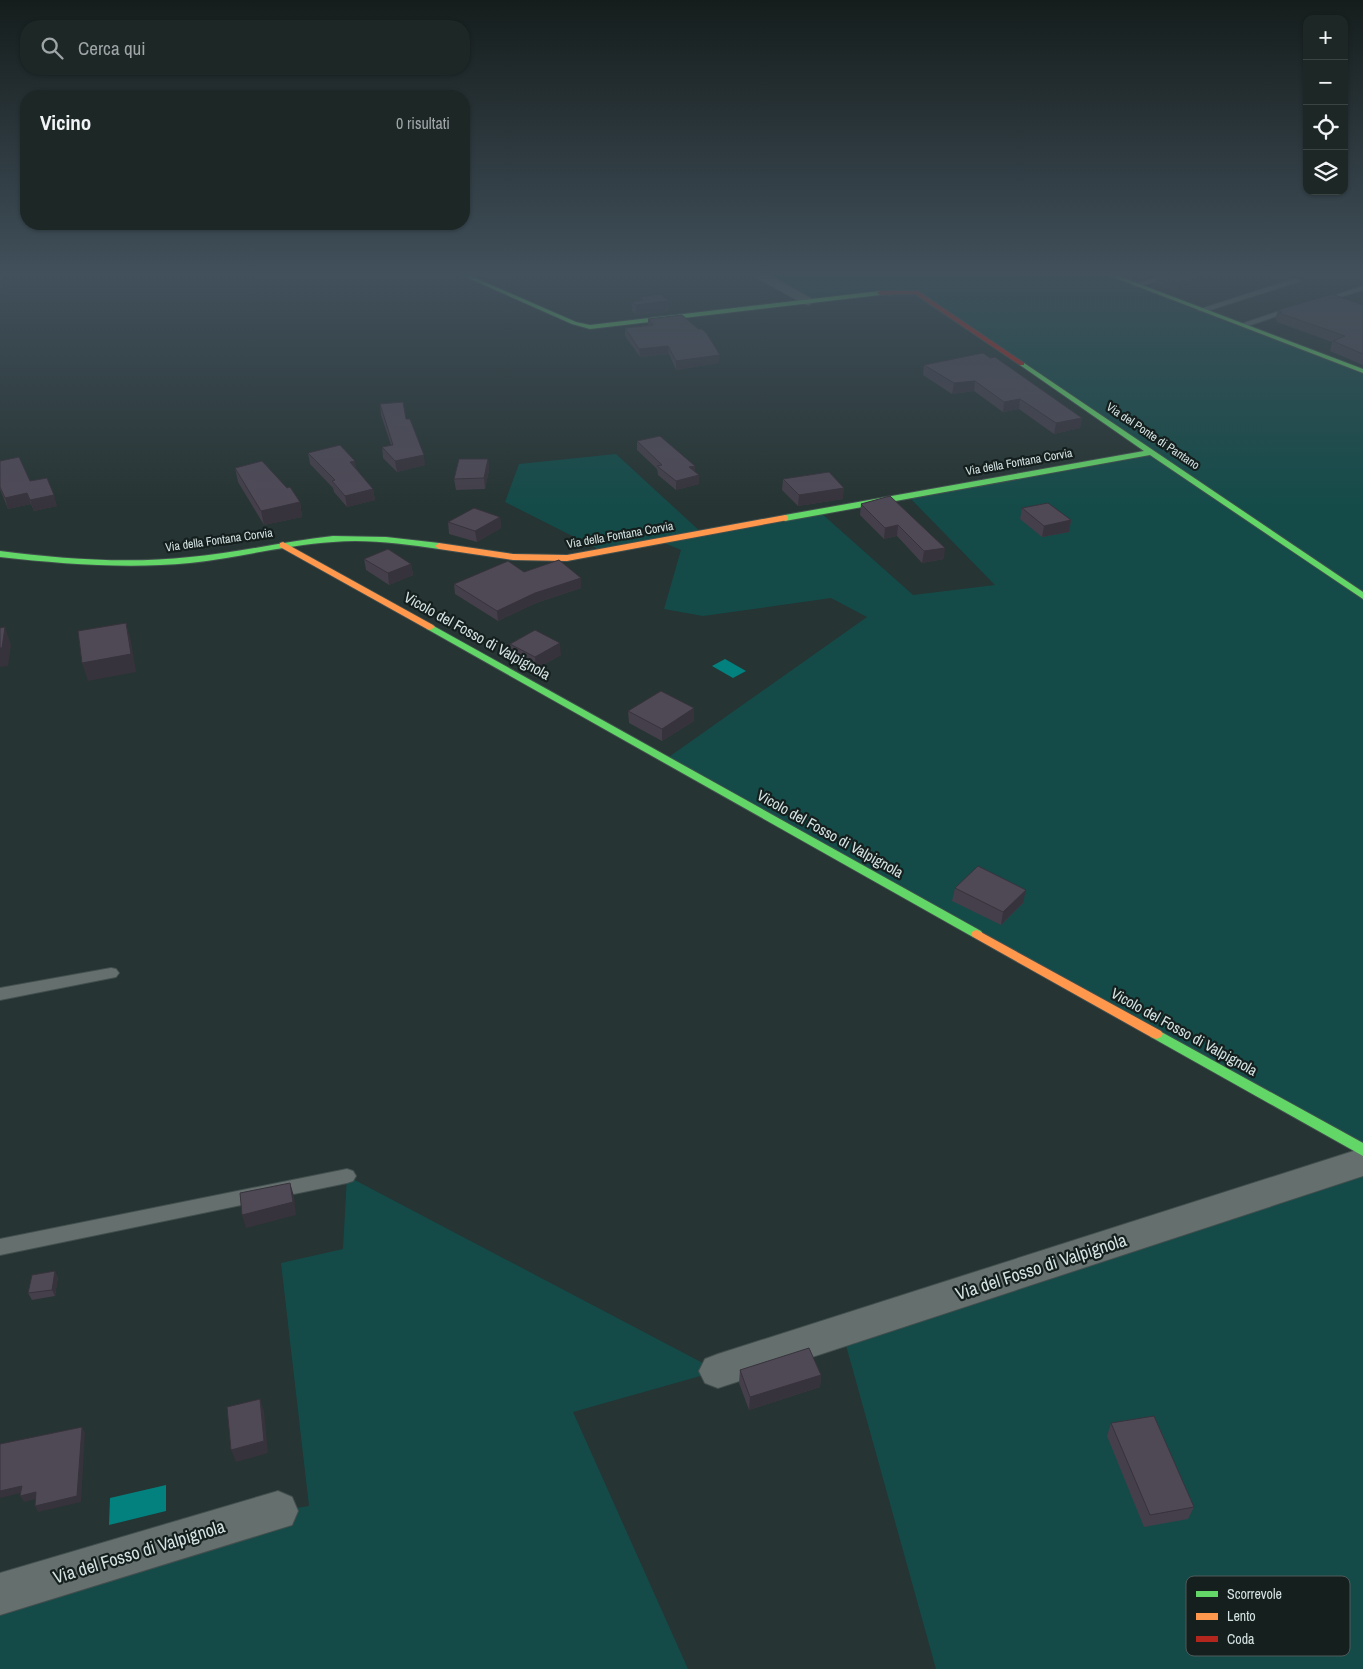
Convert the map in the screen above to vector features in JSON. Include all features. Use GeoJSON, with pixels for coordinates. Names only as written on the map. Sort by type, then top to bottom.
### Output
{"type":"FeatureCollection","features":[{"type":"Feature","properties":{"kind":"street","name":"Via del Ponte di Pantano"},"geometry":{"type":"LineString","coordinates":[[1004,352],[1363,596]]}},
{"type":"Feature","properties":{"kind":"street"},"geometry":{"type":"LineString","coordinates":[[1313,352],[1363,371]]}},
{"type":"Feature","properties":{"kind":"street","name":"Via della Fontana Corvia"},"geometry":{"type":"LineString","coordinates":[[0,554],[89,562],[157,563],[201,559],[314,540],[369,538],[530,558],[579,557],[1151,452]]}},
{"type":"Feature","properties":{"kind":"street","name":"Vicolo del Fosso di Valpignola"},"geometry":{"type":"LineString","coordinates":[[283,545],[1363,1150]]}},
{"type":"Feature","properties":{"kind":"street","name":"Via del Fosso di Valpignola"},"geometry":{"type":"LineString","coordinates":[[718,1371],[1363,1162]]}},
{"type":"Feature","properties":{"kind":"street","name":"Via del Fosso di Valpignola"},"geometry":{"type":"LineString","coordinates":[[0,1594],[278,1511]]}},
{"type":"Feature","properties":{"kind":"lane"},"geometry":{"type":"LineString","coordinates":[[0,994],[111,973]]}},
{"type":"Feature","properties":{"kind":"lane"},"geometry":{"type":"LineString","coordinates":[[0,1247],[347,1176]]}},
{"type":"Feature","properties":{"kind":"shaded area"},"geometry":{"type":"Polygon","coordinates":[[[1003,352],[1313,352],[1363,371],[1363,1150],[666,759],[867,617],[831,598],[703,616],[664,609],[681,550],[662,542],[606,553],[505,502],[519,464],[616,454],[703,534],[821,513],[913,595],[995,585],[907,495],[1150,452],[1003,352]]]}},
{"type":"Feature","properties":{"kind":"shaded area"},"geometry":{"type":"Polygon","coordinates":[[[725,659],[746,671],[733,678],[712,666],[725,659]]]}},
{"type":"Feature","properties":{"kind":"shaded area"},"geometry":{"type":"Polygon","coordinates":[[[1363,1162],[1363,1669],[936,1669],[842,1331],[1363,1162]]]}},
{"type":"Feature","properties":{"kind":"shaded area"},"geometry":{"type":"Polygon","coordinates":[[[347,1176],[718,1371],[573,1412],[688,1669],[0,1669],[0,1594],[278,1511],[309,1506],[281,1263],[343,1249],[347,1176]]]}},
{"type":"Feature","properties":{"kind":"shaded area"},"geometry":{"type":"Polygon","coordinates":[[[166,1485],[166,1511],[109,1525],[110,1498],[166,1485]]]}},
{"type":"Feature","properties":{"kind":"building"},"geometry":{"type":"Polygon","coordinates":[[[671,352],[718,352],[720,355],[676,361],[671,352]]]}},
{"type":"Feature","properties":{"kind":"building"},"geometry":{"type":"Polygon","coordinates":[[[983,353],[990,358],[995,357],[1082,418],[1056,423],[1020,399],[1004,402],[975,381],[954,383],[924,365],[983,353]]]}},
{"type":"Feature","properties":{"kind":"building"},"geometry":{"type":"Polygon","coordinates":[[[403,402],[406,419],[410,419],[424,455],[395,461],[382,447],[393,445],[380,404],[403,402]]]}},
{"type":"Feature","properties":{"kind":"building"},"geometry":{"type":"Polygon","coordinates":[[[660,436],[695,466],[689,467],[699,475],[676,481],[657,466],[662,465],[637,441],[660,436]]]}},
{"type":"Feature","properties":{"kind":"building"},"geometry":{"type":"Polygon","coordinates":[[[340,445],[355,461],[350,462],[373,489],[345,496],[332,481],[335,480],[308,453],[340,445]]]}},
{"type":"Feature","properties":{"kind":"building"},"geometry":{"type":"Polygon","coordinates":[[[19,457],[30,481],[47,478],[54,495],[30,500],[27,493],[5,498],[0,487],[0,461],[19,457]]]}},
{"type":"Feature","properties":{"kind":"building"},"geometry":{"type":"Polygon","coordinates":[[[459,459],[488,459],[484,478],[454,479],[459,459]]]}},
{"type":"Feature","properties":{"kind":"building"},"geometry":{"type":"Polygon","coordinates":[[[262,461],[287,488],[290,487],[300,502],[261,511],[235,468],[262,461]]]}},
{"type":"Feature","properties":{"kind":"building"},"geometry":{"type":"Polygon","coordinates":[[[829,472],[844,488],[799,495],[783,479],[829,472]]]}},
{"type":"Feature","properties":{"kind":"building"},"geometry":{"type":"Polygon","coordinates":[[[890,496],[945,548],[924,551],[898,525],[885,528],[861,504],[890,496]]]}},
{"type":"Feature","properties":{"kind":"building"},"geometry":{"type":"Polygon","coordinates":[[[1048,503],[1071,520],[1044,526],[1022,508],[1048,503]]]}},
{"type":"Feature","properties":{"kind":"building"},"geometry":{"type":"Polygon","coordinates":[[[474,508],[500,517],[475,531],[448,522],[474,508]]]}},
{"type":"Feature","properties":{"kind":"building"},"geometry":{"type":"Polygon","coordinates":[[[388,549],[411,564],[388,573],[364,559],[388,549]]]}},
{"type":"Feature","properties":{"kind":"building"},"geometry":{"type":"Polygon","coordinates":[[[559,560],[581,578],[535,593],[497,611],[454,584],[508,561],[524,572],[559,560]]]}},
{"type":"Feature","properties":{"kind":"building"},"geometry":{"type":"Polygon","coordinates":[[[126,623],[131,654],[82,663],[78,631],[126,623]]]}},
{"type":"Feature","properties":{"kind":"building"},"geometry":{"type":"Polygon","coordinates":[[[5,627],[2,648],[0,648],[0,628],[5,627]]]}},
{"type":"Feature","properties":{"kind":"building"},"geometry":{"type":"Polygon","coordinates":[[[535,630],[560,643],[535,657],[510,644],[535,630]]]}},
{"type":"Feature","properties":{"kind":"building"},"geometry":{"type":"Polygon","coordinates":[[[661,691],[694,708],[662,729],[628,711],[661,691]]]}},
{"type":"Feature","properties":{"kind":"building"},"geometry":{"type":"Polygon","coordinates":[[[978,866],[1026,890],[1003,912],[955,888],[978,866]]]}},
{"type":"Feature","properties":{"kind":"building"},"geometry":{"type":"Polygon","coordinates":[[[290,1183],[293,1202],[242,1215],[240,1193],[290,1183]]]}},
{"type":"Feature","properties":{"kind":"building"},"geometry":{"type":"Polygon","coordinates":[[[55,1271],[52,1290],[28,1293],[32,1275],[55,1271]]]}},
{"type":"Feature","properties":{"kind":"building"},"geometry":{"type":"Polygon","coordinates":[[[809,1348],[821,1375],[750,1397],[740,1370],[809,1348]]]}},
{"type":"Feature","properties":{"kind":"building"},"geometry":{"type":"Polygon","coordinates":[[[260,1399],[264,1441],[231,1450],[227,1407],[260,1399]]]}},
{"type":"Feature","properties":{"kind":"building"},"geometry":{"type":"Polygon","coordinates":[[[1154,1416],[1194,1507],[1150,1515],[1111,1423],[1154,1416]]]}},
{"type":"Feature","properties":{"kind":"building"},"geometry":{"type":"Polygon","coordinates":[[[82,1427],[77,1496],[35,1506],[36,1492],[20,1496],[22,1486],[0,1491],[0,1444],[82,1427]]]}},
{"type":"Feature","properties":{"kind":"traffic: fast"},"geometry":{"type":"LineString","coordinates":[[1313,352],[1363,371]]}},
{"type":"Feature","properties":{"kind":"traffic: fast"},"geometry":{"type":"LineString","coordinates":[[1022,364],[1363,596]]}},
{"type":"Feature","properties":{"kind":"traffic: fast"},"geometry":{"type":"LineString","coordinates":[[785,518],[1151,452]]}},
{"type":"Feature","properties":{"kind":"traffic: fast"},"geometry":{"type":"LineString","coordinates":[[0,554],[71,561],[142,563],[208,558],[333,539],[386,540],[439,546]]}},
{"type":"Feature","properties":{"kind":"traffic: fast"},"geometry":{"type":"LineString","coordinates":[[430,627],[977,934]]}},
{"type":"Feature","properties":{"kind":"traffic: fast"},"geometry":{"type":"LineString","coordinates":[[1156,1034],[1363,1150]]}},
{"type":"Feature","properties":{"kind":"traffic: slow"},"geometry":{"type":"LineString","coordinates":[[439,546],[513,557],[567,558],[785,518]]}},
{"type":"Feature","properties":{"kind":"traffic: slow"},"geometry":{"type":"LineString","coordinates":[[283,545],[430,627]]}},
{"type":"Feature","properties":{"kind":"traffic: slow"},"geometry":{"type":"LineString","coordinates":[[977,934],[1156,1034]]}},
{"type":"Feature","properties":{"kind":"traffic: jam"},"geometry":{"type":"LineString","coordinates":[[1004,352],[1022,364]]}}]}
